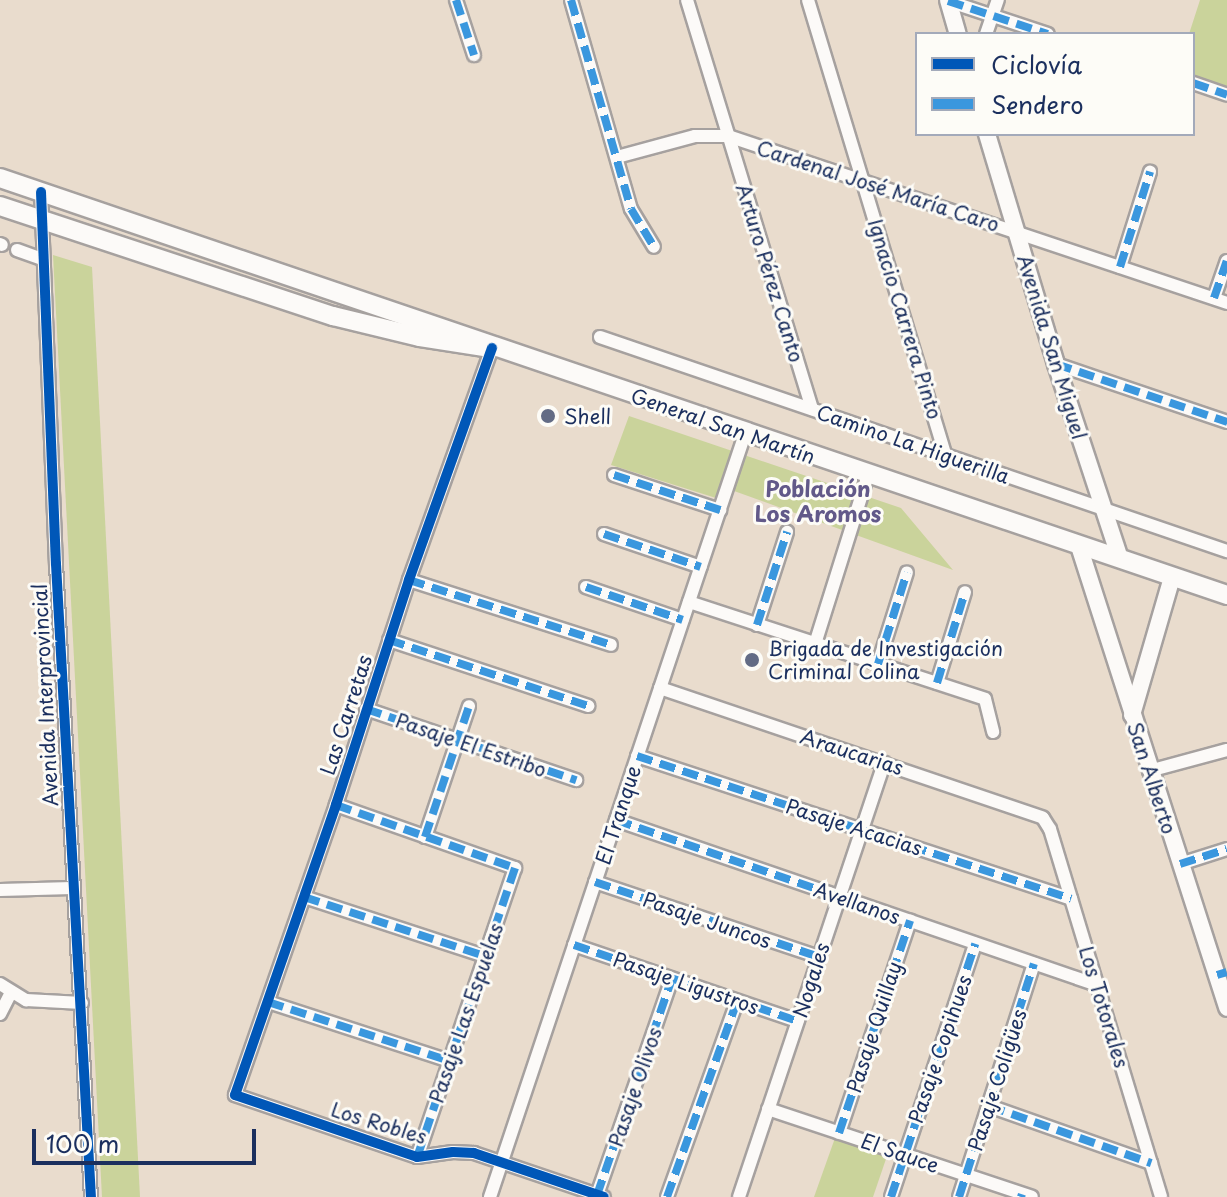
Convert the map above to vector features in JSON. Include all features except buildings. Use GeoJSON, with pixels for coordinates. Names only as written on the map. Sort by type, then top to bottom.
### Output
{"type":"FeatureCollection","features":[{"type":"Feature","properties":{"kind":"main road","name":"General San Martín"},"geometry":{"type":"LineString","coordinates":[[0,178],[463,333],[492,348],[745,434],[1227,595]]}},
{"type":"Feature","properties":{"kind":"main road","name":"General San Martín"},"geometry":{"type":"LineString","coordinates":[[0,206],[333,316],[459,345],[492,348]]}},
{"type":"Feature","properties":{"kind":"street"},"geometry":{"type":"LineString","coordinates":[[456,0],[474,55]]}},
{"type":"Feature","properties":{"kind":"street"},"geometry":{"type":"LineString","coordinates":[[571,0],[631,209],[654,247]]}},
{"type":"Feature","properties":{"kind":"street","name":"Arturo Pérez Canto"},"geometry":{"type":"LineString","coordinates":[[687,0],[812,409]]}},
{"type":"Feature","properties":{"kind":"street","name":"Ignacio Carrera Pinto"},"geometry":{"type":"LineString","coordinates":[[808,0],[945,454]]}},
{"type":"Feature","properties":{"kind":"street"},"geometry":{"type":"LineString","coordinates":[[948,0],[1042,32]]}},
{"type":"Feature","properties":{"kind":"street"},"geometry":{"type":"LineString","coordinates":[[948,0],[957,32]]}},
{"type":"Feature","properties":{"kind":"street"},"geometry":{"type":"LineString","coordinates":[[987,32],[998,0]]}},
{"type":"Feature","properties":{"kind":"street"},"geometry":{"type":"LineString","coordinates":[[1195,84],[1227,95]]}},
{"type":"Feature","properties":{"kind":"street","name":"Cardenal José María Caro"},"geometry":{"type":"LineString","coordinates":[[617,157],[695,136],[728,136],[1221,300]]}},
{"type":"Feature","properties":{"kind":"street","name":"Avenida San Miguel"},"geometry":{"type":"LineString","coordinates":[[988,136],[1056,364],[1120,559]]}},
{"type":"Feature","properties":{"kind":"street"},"geometry":{"type":"LineString","coordinates":[[1120,267],[1150,172]]}},
{"type":"Feature","properties":{"kind":"street","name":"Avenida Interprovincial"},"geometry":{"type":"LineString","coordinates":[[41,192],[72,888],[82,1003],[91,1197]]}},
{"type":"Feature","properties":{"kind":"street"},"geometry":{"type":"LineString","coordinates":[[17,250],[42,259]]}},
{"type":"Feature","properties":{"kind":"street"},"geometry":{"type":"LineString","coordinates":[[1221,300],[1227,261]]}},
{"type":"Feature","properties":{"kind":"street","name":"Camino La Higuerilla"},"geometry":{"type":"LineString","coordinates":[[600,337],[1227,551]]}},
{"type":"Feature","properties":{"kind":"street","name":"Las Carretas"},"geometry":{"type":"LineString","coordinates":[[235,1095],[336,805],[409,580],[492,348]]}},
{"type":"Feature","properties":{"kind":"street"},"geometry":{"type":"LineString","coordinates":[[1056,364],[1227,422]]}},
{"type":"Feature","properties":{"kind":"street","name":"El Tranque"},"geometry":{"type":"LineString","coordinates":[[490,1197],[745,434]]}},
{"type":"Feature","properties":{"kind":"street"},"geometry":{"type":"LineString","coordinates":[[614,475],[720,510]]}},
{"type":"Feature","properties":{"kind":"street"},"geometry":{"type":"LineString","coordinates":[[815,644],[868,475]]}},
{"type":"Feature","properties":{"kind":"street"},"geometry":{"type":"LineString","coordinates":[[757,625],[787,532]]}},
{"type":"Feature","properties":{"kind":"street"},"geometry":{"type":"LineString","coordinates":[[604,534],[701,567]]}},
{"type":"Feature","properties":{"kind":"street","name":"San Alberto"},"geometry":{"type":"LineString","coordinates":[[1079,546],[1180,864],[1222,974],[1227,1008]]}},
{"type":"Feature","properties":{"kind":"street"},"geometry":{"type":"LineString","coordinates":[[878,664],[907,572]]}},
{"type":"Feature","properties":{"kind":"street"},"geometry":{"type":"LineString","coordinates":[[1131,716],[1172,577]]}},
{"type":"Feature","properties":{"kind":"street"},"geometry":{"type":"LineString","coordinates":[[409,580],[611,645]]}},
{"type":"Feature","properties":{"kind":"street"},"geometry":{"type":"LineString","coordinates":[[586,587],[683,620]]}},
{"type":"Feature","properties":{"kind":"street"},"geometry":{"type":"LineString","coordinates":[[937,683],[965,592]]}},
{"type":"Feature","properties":{"kind":"street"},"geometry":{"type":"LineString","coordinates":[[689,602],[985,699],[993,732]]}},
{"type":"Feature","properties":{"kind":"street"},"geometry":{"type":"LineString","coordinates":[[389,640],[588,706]]}},
{"type":"Feature","properties":{"kind":"street","name":"Araucarias"},"geometry":{"type":"LineString","coordinates":[[660,688],[1043,818]]}},
{"type":"Feature","properties":{"kind":"street"},"geometry":{"type":"LineString","coordinates":[[336,805],[425,837],[469,706]]}},
{"type":"Feature","properties":{"kind":"street","name":"Pasaje El Estribo"},"geometry":{"type":"LineString","coordinates":[[366,709],[576,780]]}},
{"type":"Feature","properties":{"kind":"street"},"geometry":{"type":"LineString","coordinates":[[1149,771],[1227,750]]}},
{"type":"Feature","properties":{"kind":"street","name":"Pasaje Acacias"},"geometry":{"type":"LineString","coordinates":[[637,756],[1071,899]]}},
{"type":"Feature","properties":{"kind":"street","name":"Nogales"},"geometry":{"type":"LineString","coordinates":[[739,1197],[884,763]]}},
{"type":"Feature","properties":{"kind":"street","name":"Los Totorales"},"geometry":{"type":"LineString","coordinates":[[1043,818],[1050,829],[1161,1197]]}},
{"type":"Feature","properties":{"kind":"street","name":"Avellanos"},"geometry":{"type":"LineString","coordinates":[[616,820],[1097,985]]}},
{"type":"Feature","properties":{"kind":"street","name":"Pasaje Las Espuelas"},"geometry":{"type":"LineString","coordinates":[[417,1157],[515,868],[425,837]]}},
{"type":"Feature","properties":{"kind":"street"},"geometry":{"type":"LineString","coordinates":[[1180,864],[1227,849]]}},
{"type":"Feature","properties":{"kind":"street","name":"Pasaje Juncos"},"geometry":{"type":"LineString","coordinates":[[595,882],[819,957]]}},
{"type":"Feature","properties":{"kind":"street"},"geometry":{"type":"LineString","coordinates":[[0,890],[72,888]]}},
{"type":"Feature","properties":{"kind":"street"},"geometry":{"type":"LineString","coordinates":[[304,897],[485,956]]}},
{"type":"Feature","properties":{"kind":"street","name":"Pasaje Quillay"},"geometry":{"type":"LineString","coordinates":[[839,1133],[910,921]]}},
{"type":"Feature","properties":{"kind":"street","name":"Pasaje Copihues"},"geometry":{"type":"LineString","coordinates":[[891,1197],[975,944]]}},
{"type":"Feature","properties":{"kind":"street","name":"Pasaje Ligustros"},"geometry":{"type":"LineString","coordinates":[[574,945],[797,1021]]}},
{"type":"Feature","properties":{"kind":"street","name":"Pasaje Coligües"},"geometry":{"type":"LineString","coordinates":[[959,1197],[1034,964]]}},
{"type":"Feature","properties":{"kind":"street","name":"Pasaje Olivos"},"geometry":{"type":"LineString","coordinates":[[601,1196],[672,979]]}},
{"type":"Feature","properties":{"kind":"street"},"geometry":{"type":"LineString","coordinates":[[0,1014],[5,988],[41,1002],[82,1003]]}},
{"type":"Feature","properties":{"kind":"street"},"geometry":{"type":"LineString","coordinates":[[667,1197],[737,1001]]}},
{"type":"Feature","properties":{"kind":"street"},"geometry":{"type":"LineString","coordinates":[[268,1002],[450,1061]]}},
{"type":"Feature","properties":{"kind":"street","name":"Los Robles"},"geometry":{"type":"LineString","coordinates":[[235,1095],[417,1157],[464,1151],[601,1196]]}},
{"type":"Feature","properties":{"kind":"street"},"geometry":{"type":"LineString","coordinates":[[989,1106],[1151,1163]]}},
{"type":"Feature","properties":{"kind":"street","name":"El Sauce"},"geometry":{"type":"LineString","coordinates":[[768,1109],[1025,1196]]}},
{"type":"Feature","properties":{"kind":"green space"},"geometry":{"type":"Polygon","coordinates":[[[1200,0],[1227,0],[1227,94],[1195,84],[1195,32],[1190,32],[1200,0]]]}},
{"type":"Feature","properties":{"kind":"green space"},"geometry":{"type":"Polygon","coordinates":[[[53,255],[92,267],[140,1197],[102,1197],[53,255]]]}},
{"type":"Feature","properties":{"kind":"green space"},"geometry":{"type":"Polygon","coordinates":[[[629,416],[901,508],[953,570],[723,487],[716,498],[611,465],[629,416]]]}},
{"type":"Feature","properties":{"kind":"green space"},"geometry":{"type":"Polygon","coordinates":[[[835,1138],[887,1156],[873,1197],[814,1197],[835,1138]]]}},
{"type":"Feature","properties":{"kind":"marked path"},"geometry":{"type":"LineString","coordinates":[[456,0],[474,55]]}},
{"type":"Feature","properties":{"kind":"marked path"},"geometry":{"type":"LineString","coordinates":[[571,0],[631,209],[654,247]]}},
{"type":"Feature","properties":{"kind":"marked path"},"geometry":{"type":"LineString","coordinates":[[948,1],[1042,32]]}},
{"type":"Feature","properties":{"kind":"marked path"},"geometry":{"type":"LineString","coordinates":[[1195,84],[1227,95]]}},
{"type":"Feature","properties":{"kind":"marked path"},"geometry":{"type":"LineString","coordinates":[[1120,267],[1150,172]]}},
{"type":"Feature","properties":{"kind":"marked path"},"geometry":{"type":"LineString","coordinates":[[1214,298],[1227,261]]}},
{"type":"Feature","properties":{"kind":"marked path"},"geometry":{"type":"LineString","coordinates":[[1056,364],[1227,422]]}},
{"type":"Feature","properties":{"kind":"marked path"},"geometry":{"type":"LineString","coordinates":[[614,475],[720,510]]}},
{"type":"Feature","properties":{"kind":"marked path"},"geometry":{"type":"LineString","coordinates":[[757,625],[787,532]]}},
{"type":"Feature","properties":{"kind":"marked path"},"geometry":{"type":"LineString","coordinates":[[604,534],[701,567]]}},
{"type":"Feature","properties":{"kind":"marked path"},"geometry":{"type":"LineString","coordinates":[[878,664],[907,572]]}},
{"type":"Feature","properties":{"kind":"marked path"},"geometry":{"type":"LineString","coordinates":[[409,580],[611,645]]}},
{"type":"Feature","properties":{"kind":"marked path"},"geometry":{"type":"LineString","coordinates":[[586,587],[683,620]]}},
{"type":"Feature","properties":{"kind":"marked path"},"geometry":{"type":"LineString","coordinates":[[937,683],[965,592]]}},
{"type":"Feature","properties":{"kind":"marked path"},"geometry":{"type":"LineString","coordinates":[[389,640],[588,706]]}},
{"type":"Feature","properties":{"kind":"marked path"},"geometry":{"type":"LineString","coordinates":[[425,837],[469,706]]}},
{"type":"Feature","properties":{"kind":"marked path"},"geometry":{"type":"LineString","coordinates":[[366,709],[576,780]]}},
{"type":"Feature","properties":{"kind":"marked path"},"geometry":{"type":"LineString","coordinates":[[637,756],[1071,899]]}},
{"type":"Feature","properties":{"kind":"marked path"},"geometry":{"type":"LineString","coordinates":[[336,805],[515,868],[417,1157]]}},
{"type":"Feature","properties":{"kind":"marked path"},"geometry":{"type":"LineString","coordinates":[[616,820],[839,897]]}},
{"type":"Feature","properties":{"kind":"marked path"},"geometry":{"type":"LineString","coordinates":[[1180,864],[1227,849]]}},
{"type":"Feature","properties":{"kind":"marked path"},"geometry":{"type":"LineString","coordinates":[[595,882],[819,957]]}},
{"type":"Feature","properties":{"kind":"marked path"},"geometry":{"type":"LineString","coordinates":[[304,897],[485,956]]}},
{"type":"Feature","properties":{"kind":"marked path"},"geometry":{"type":"LineString","coordinates":[[839,1133],[910,921]]}},
{"type":"Feature","properties":{"kind":"marked path"},"geometry":{"type":"LineString","coordinates":[[891,1197],[975,944]]}},
{"type":"Feature","properties":{"kind":"marked path"},"geometry":{"type":"LineString","coordinates":[[574,945],[797,1021]]}},
{"type":"Feature","properties":{"kind":"marked path"},"geometry":{"type":"LineString","coordinates":[[959,1197],[1034,964]]}},
{"type":"Feature","properties":{"kind":"marked path"},"geometry":{"type":"LineString","coordinates":[[1217,975],[1227,972]]}},
{"type":"Feature","properties":{"kind":"marked path"},"geometry":{"type":"LineString","coordinates":[[597,1195],[672,979]]}},
{"type":"Feature","properties":{"kind":"marked path"},"geometry":{"type":"LineString","coordinates":[[667,1197],[737,1001]]}},
{"type":"Feature","properties":{"kind":"marked path"},"geometry":{"type":"LineString","coordinates":[[268,1002],[450,1061]]}},
{"type":"Feature","properties":{"kind":"marked path"},"geometry":{"type":"LineString","coordinates":[[989,1106],[1151,1163]]}},
{"type":"Feature","properties":{"kind":"cycle path"},"geometry":{"type":"LineString","coordinates":[[41,192],[56,564],[91,1197]]}},
{"type":"Feature","properties":{"kind":"cycle path"},"geometry":{"type":"LineString","coordinates":[[492,348],[409,580],[336,805],[235,1095],[417,1157],[453,1152],[474,1153],[604,1197]]}},
{"type":"Feature","properties":{"kind":"place","name":"Shell"},"geometry":{"type":"Point","coordinates":[548,416]}},
{"type":"Feature","properties":{"kind":"place","name":"Brigada de Investigación Criminal Colina"},"geometry":{"type":"Point","coordinates":[752,660]}},
{"type":"Feature","properties":{"kind":"district","name":"Población Los Aromos"},"geometry":{"type":"Point","coordinates":[818,500]}}]}
